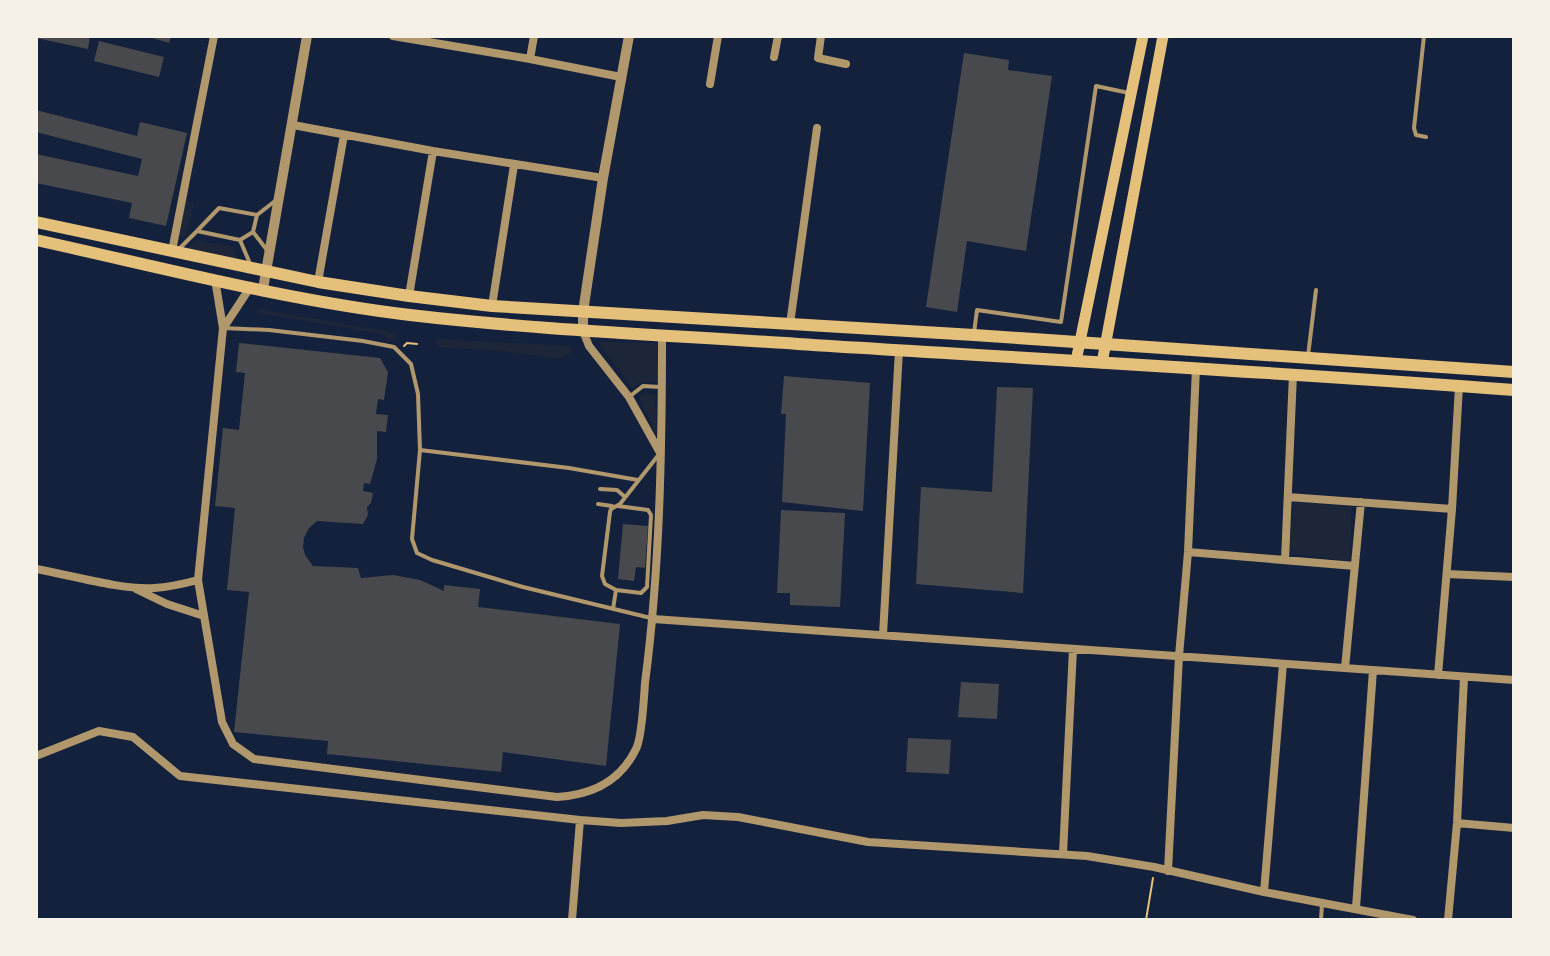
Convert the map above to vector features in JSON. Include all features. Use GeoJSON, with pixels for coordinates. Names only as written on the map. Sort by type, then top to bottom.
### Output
{"type":"FeatureCollection","features":[{"type":"Feature","properties":{"kind":"main road"},"geometry":{"type":"LineString","coordinates":[[1076,361],[1143,36]]}},
{"type":"Feature","properties":{"kind":"main road"},"geometry":{"type":"LineString","coordinates":[[1102,363],[1163,36]]}},
{"type":"Feature","properties":{"kind":"main road"},"geometry":{"type":"LineString","coordinates":[[1108,203],[1114,211],[1130,211]]}},
{"type":"Feature","properties":{"kind":"main road"},"geometry":{"type":"LineString","coordinates":[[36,222],[318,282],[492,306],[1514,372]]}},
{"type":"Feature","properties":{"kind":"main road"},"geometry":{"type":"LineString","coordinates":[[36,240],[257,288],[408,315],[583,331],[1514,390]]}},
{"type":"Feature","properties":{"kind":"street"},"geometry":{"type":"LineString","coordinates":[[174,252],[214,36]]}},
{"type":"Feature","properties":{"kind":"street"},"geometry":{"type":"LineString","coordinates":[[223,328],[257,288],[267,271],[307,36]]}},
{"type":"Feature","properties":{"kind":"street"},"geometry":{"type":"LineString","coordinates":[[393,36],[621,77]]}},
{"type":"Feature","properties":{"kind":"street"},"geometry":{"type":"LineString","coordinates":[[530,59],[534,36]]}},
{"type":"Feature","properties":{"kind":"street"},"geometry":{"type":"LineString","coordinates":[[629,36],[603,178],[583,312],[583,331],[589,346],[629,397],[660,453]]}},
{"type":"Feature","properties":{"kind":"street"},"geometry":{"type":"LineString","coordinates":[[710,84],[718,36]]}},
{"type":"Feature","properties":{"kind":"street"},"geometry":{"type":"LineString","coordinates":[[774,57],[778,36]]}},
{"type":"Feature","properties":{"kind":"street"},"geometry":{"type":"LineString","coordinates":[[821,36],[818,58],[846,64]]}},
{"type":"Feature","properties":{"kind":"street"},"geometry":{"type":"LineString","coordinates":[[293,125],[603,178]]}},
{"type":"Feature","properties":{"kind":"street"},"geometry":{"type":"LineString","coordinates":[[790,324],[817,128]]}},
{"type":"Feature","properties":{"kind":"street"},"geometry":{"type":"LineString","coordinates":[[318,282],[344,135]]}},
{"type":"Feature","properties":{"kind":"street"},"geometry":{"type":"LineString","coordinates":[[409,296],[433,151]]}},
{"type":"Feature","properties":{"kind":"street"},"geometry":{"type":"LineString","coordinates":[[492,306],[514,165]]}},
{"type":"Feature","properties":{"kind":"street"},"geometry":{"type":"LineString","coordinates":[[215,279],[223,328],[198,580],[222,722],[233,744],[254,759],[557,797],[576,796],[598,789],[619,773],[637,747],[653,619],[662,335]]}},
{"type":"Feature","properties":{"kind":"street"},"geometry":{"type":"LineString","coordinates":[[883,635],[899,350]]}},
{"type":"Feature","properties":{"kind":"street"},"geometry":{"type":"LineString","coordinates":[[1168,871],[1196,368]]}},
{"type":"Feature","properties":{"kind":"street"},"geometry":{"type":"LineString","coordinates":[[1285,560],[1293,374]]}},
{"type":"Feature","properties":{"kind":"street"},"geometry":{"type":"LineString","coordinates":[[1438,675],[1459,386]]}},
{"type":"Feature","properties":{"kind":"street"},"geometry":{"type":"LineString","coordinates":[[1288,497],[1452,509]]}},
{"type":"Feature","properties":{"kind":"street"},"geometry":{"type":"LineString","coordinates":[[1345,668],[1361,502]]}},
{"type":"Feature","properties":{"kind":"street"},"geometry":{"type":"LineString","coordinates":[[1188,552],[1355,566]]}},
{"type":"Feature","properties":{"kind":"street"},"geometry":{"type":"LineString","coordinates":[[36,569],[132,587],[176,586],[198,580]]}},
{"type":"Feature","properties":{"kind":"street"},"geometry":{"type":"LineString","coordinates":[[1447,574],[1514,577]]}},
{"type":"Feature","properties":{"kind":"street"},"geometry":{"type":"LineString","coordinates":[[132,587],[167,604],[204,616]]}},
{"type":"Feature","properties":{"kind":"street"},"geometry":{"type":"LineString","coordinates":[[653,619],[1514,680]]}},
{"type":"Feature","properties":{"kind":"street"},"geometry":{"type":"LineString","coordinates":[[1063,854],[1073,649]]}},
{"type":"Feature","properties":{"kind":"street"},"geometry":{"type":"LineString","coordinates":[[1264,892],[1283,664]]}},
{"type":"Feature","properties":{"kind":"street"},"geometry":{"type":"LineString","coordinates":[[1356,908],[1373,670]]}},
{"type":"Feature","properties":{"kind":"street"},"geometry":{"type":"LineString","coordinates":[[1448,920],[1457,823],[1464,677]]}},
{"type":"Feature","properties":{"kind":"street"},"geometry":{"type":"LineString","coordinates":[[36,756],[99,731],[133,737],[180,776],[580,820],[621,823],[667,821],[703,815],[738,817],[868,842],[1087,856],[1413,920]]}},
{"type":"Feature","properties":{"kind":"street"},"geometry":{"type":"LineString","coordinates":[[572,920],[580,820]]}},
{"type":"Feature","properties":{"kind":"street"},"geometry":{"type":"LineString","coordinates":[[1457,823],[1514,828]]}},
{"type":"Feature","properties":{"kind":"lane"},"geometry":{"type":"LineString","coordinates":[[1424,36],[1414,128],[1416,135],[1426,137]]}},
{"type":"Feature","properties":{"kind":"lane"},"geometry":{"type":"LineString","coordinates":[[974,335],[977,310],[1061,322],[1096,86],[1131,93]]}},
{"type":"Feature","properties":{"kind":"lane"},"geometry":{"type":"LineString","coordinates":[[197,231],[240,240],[253,232],[257,215],[280,197]]}},
{"type":"Feature","properties":{"kind":"lane"},"geometry":{"type":"LineString","coordinates":[[174,252],[219,208],[257,215]]}},
{"type":"Feature","properties":{"kind":"lane"},"geometry":{"type":"LineString","coordinates":[[253,232],[270,254]]}},
{"type":"Feature","properties":{"kind":"lane"},"geometry":{"type":"LineString","coordinates":[[240,240],[252,268]]}},
{"type":"Feature","properties":{"kind":"lane"},"geometry":{"type":"LineString","coordinates":[[1308,358],[1316,290]]}},
{"type":"Feature","properties":{"kind":"lane"},"geometry":{"type":"LineString","coordinates":[[223,328],[269,330],[394,347],[411,364],[418,394],[420,450],[412,539],[417,553],[508,583],[653,619]]}},
{"type":"Feature","properties":{"kind":"lane"},"geometry":{"type":"LineString","coordinates":[[629,397],[643,386],[662,387]]}},
{"type":"Feature","properties":{"kind":"lane"},"geometry":{"type":"LineString","coordinates":[[420,450],[638,480]]}},
{"type":"Feature","properties":{"kind":"lane"},"geometry":{"type":"LineString","coordinates":[[598,504],[616,506],[648,510],[652,521],[647,587],[641,593],[616,590],[605,584],[602,576],[610,512],[616,506],[625,497],[660,453]]}},
{"type":"Feature","properties":{"kind":"lane"},"geometry":{"type":"LineString","coordinates":[[600,489],[617,490],[625,497]]}},
{"type":"Feature","properties":{"kind":"lane"},"geometry":{"type":"LineString","coordinates":[[613,609],[616,590]]}},
{"type":"Feature","properties":{"kind":"lane"},"geometry":{"type":"LineString","coordinates":[[1321,920],[1322,902]]}},
{"type":"Feature","properties":{"kind":"path"},"geometry":{"type":"LineString","coordinates":[[398,351],[407,343],[417,344]]}},
{"type":"Feature","properties":{"kind":"path"},"geometry":{"type":"LineString","coordinates":[[1146,920],[1154,867]]}},
{"type":"Feature","properties":{"kind":"shaded area"},"geometry":{"type":"Polygon","coordinates":[[[185,201],[194,203],[184,237],[177,235],[185,201]]]}},
{"type":"Feature","properties":{"kind":"shaded area"},"geometry":{"type":"Polygon","coordinates":[[[197,240],[232,247],[239,261],[186,250],[197,240]]]}},
{"type":"Feature","properties":{"kind":"shaded area"},"geometry":{"type":"Polygon","coordinates":[[[258,309],[396,333],[397,339],[390,341],[381,334],[257,313],[258,309]]]}},
{"type":"Feature","properties":{"kind":"shaded area"},"geometry":{"type":"Polygon","coordinates":[[[435,339],[570,346],[572,352],[560,359],[438,347],[435,339]]]}},
{"type":"Feature","properties":{"kind":"shaded area"},"geometry":{"type":"Polygon","coordinates":[[[598,342],[657,343],[658,382],[639,383],[633,389],[598,342]]]}},
{"type":"Feature","properties":{"kind":"shaded area"},"geometry":{"type":"Polygon","coordinates":[[[646,393],[655,395],[657,436],[639,397],[646,393]]]}},
{"type":"Feature","properties":{"kind":"shaded area"},"geometry":{"type":"Polygon","coordinates":[[[1294,502],[1352,507],[1350,561],[1287,553],[1294,502]]]}},
{"type":"Feature","properties":{"kind":"building"},"geometry":{"type":"Polygon","coordinates":[[[36,36],[90,36],[88,49],[36,36]]]}},
{"type":"Feature","properties":{"kind":"building"},"geometry":{"type":"Polygon","coordinates":[[[146,36],[171,36],[169,43],[146,36]]]}},
{"type":"Feature","properties":{"kind":"building"},"geometry":{"type":"Polygon","coordinates":[[[99,41],[164,57],[159,77],[94,61],[99,41]]]}},
{"type":"Feature","properties":{"kind":"building"},"geometry":{"type":"Polygon","coordinates":[[[964,53],[1009,60],[1008,70],[1052,76],[1026,251],[967,241],[957,312],[926,307],[964,53]]]}},
{"type":"Feature","properties":{"kind":"building"},"geometry":{"type":"Polygon","coordinates":[[[36,110],[137,136],[140,122],[187,133],[166,226],[129,218],[132,203],[36,183],[36,154],[138,176],[142,159],[36,132],[36,110]]]}},
{"type":"Feature","properties":{"kind":"building"},"geometry":{"type":"Polygon","coordinates":[[[239,343],[380,358],[388,372],[384,400],[378,399],[376,414],[388,415],[386,432],[377,431],[377,459],[370,484],[364,483],[363,491],[373,493],[367,507],[368,515],[363,524],[317,521],[309,528],[303,547],[313,566],[358,568],[361,578],[393,575],[420,580],[444,591],[444,585],[480,589],[478,607],[620,624],[606,766],[503,752],[501,772],[327,754],[328,741],[234,732],[249,592],[227,590],[235,508],[215,506],[223,428],[239,430],[245,373],[236,372],[239,343]]]}},
{"type":"Feature","properties":{"kind":"building"},"geometry":{"type":"Polygon","coordinates":[[[784,376],[870,383],[863,511],[782,502],[786,414],[781,414],[784,376]]]}},
{"type":"Feature","properties":{"kind":"building"},"geometry":{"type":"Polygon","coordinates":[[[997,387],[1033,388],[1023,593],[916,584],[921,487],[992,492],[997,387]]]}},
{"type":"Feature","properties":{"kind":"building"},"geometry":{"type":"Polygon","coordinates":[[[781,510],[845,513],[840,607],[790,605],[790,593],[777,593],[781,510]]]}},
{"type":"Feature","properties":{"kind":"building"},"geometry":{"type":"Polygon","coordinates":[[[623,524],[648,526],[645,568],[636,567],[634,581],[618,579],[623,524]]]}},
{"type":"Feature","properties":{"kind":"building"},"geometry":{"type":"Polygon","coordinates":[[[961,682],[999,684],[997,719],[958,717],[961,682]]]}},
{"type":"Feature","properties":{"kind":"building"},"geometry":{"type":"Polygon","coordinates":[[[908,738],[951,740],[949,774],[906,772],[908,738]]]}}]}
